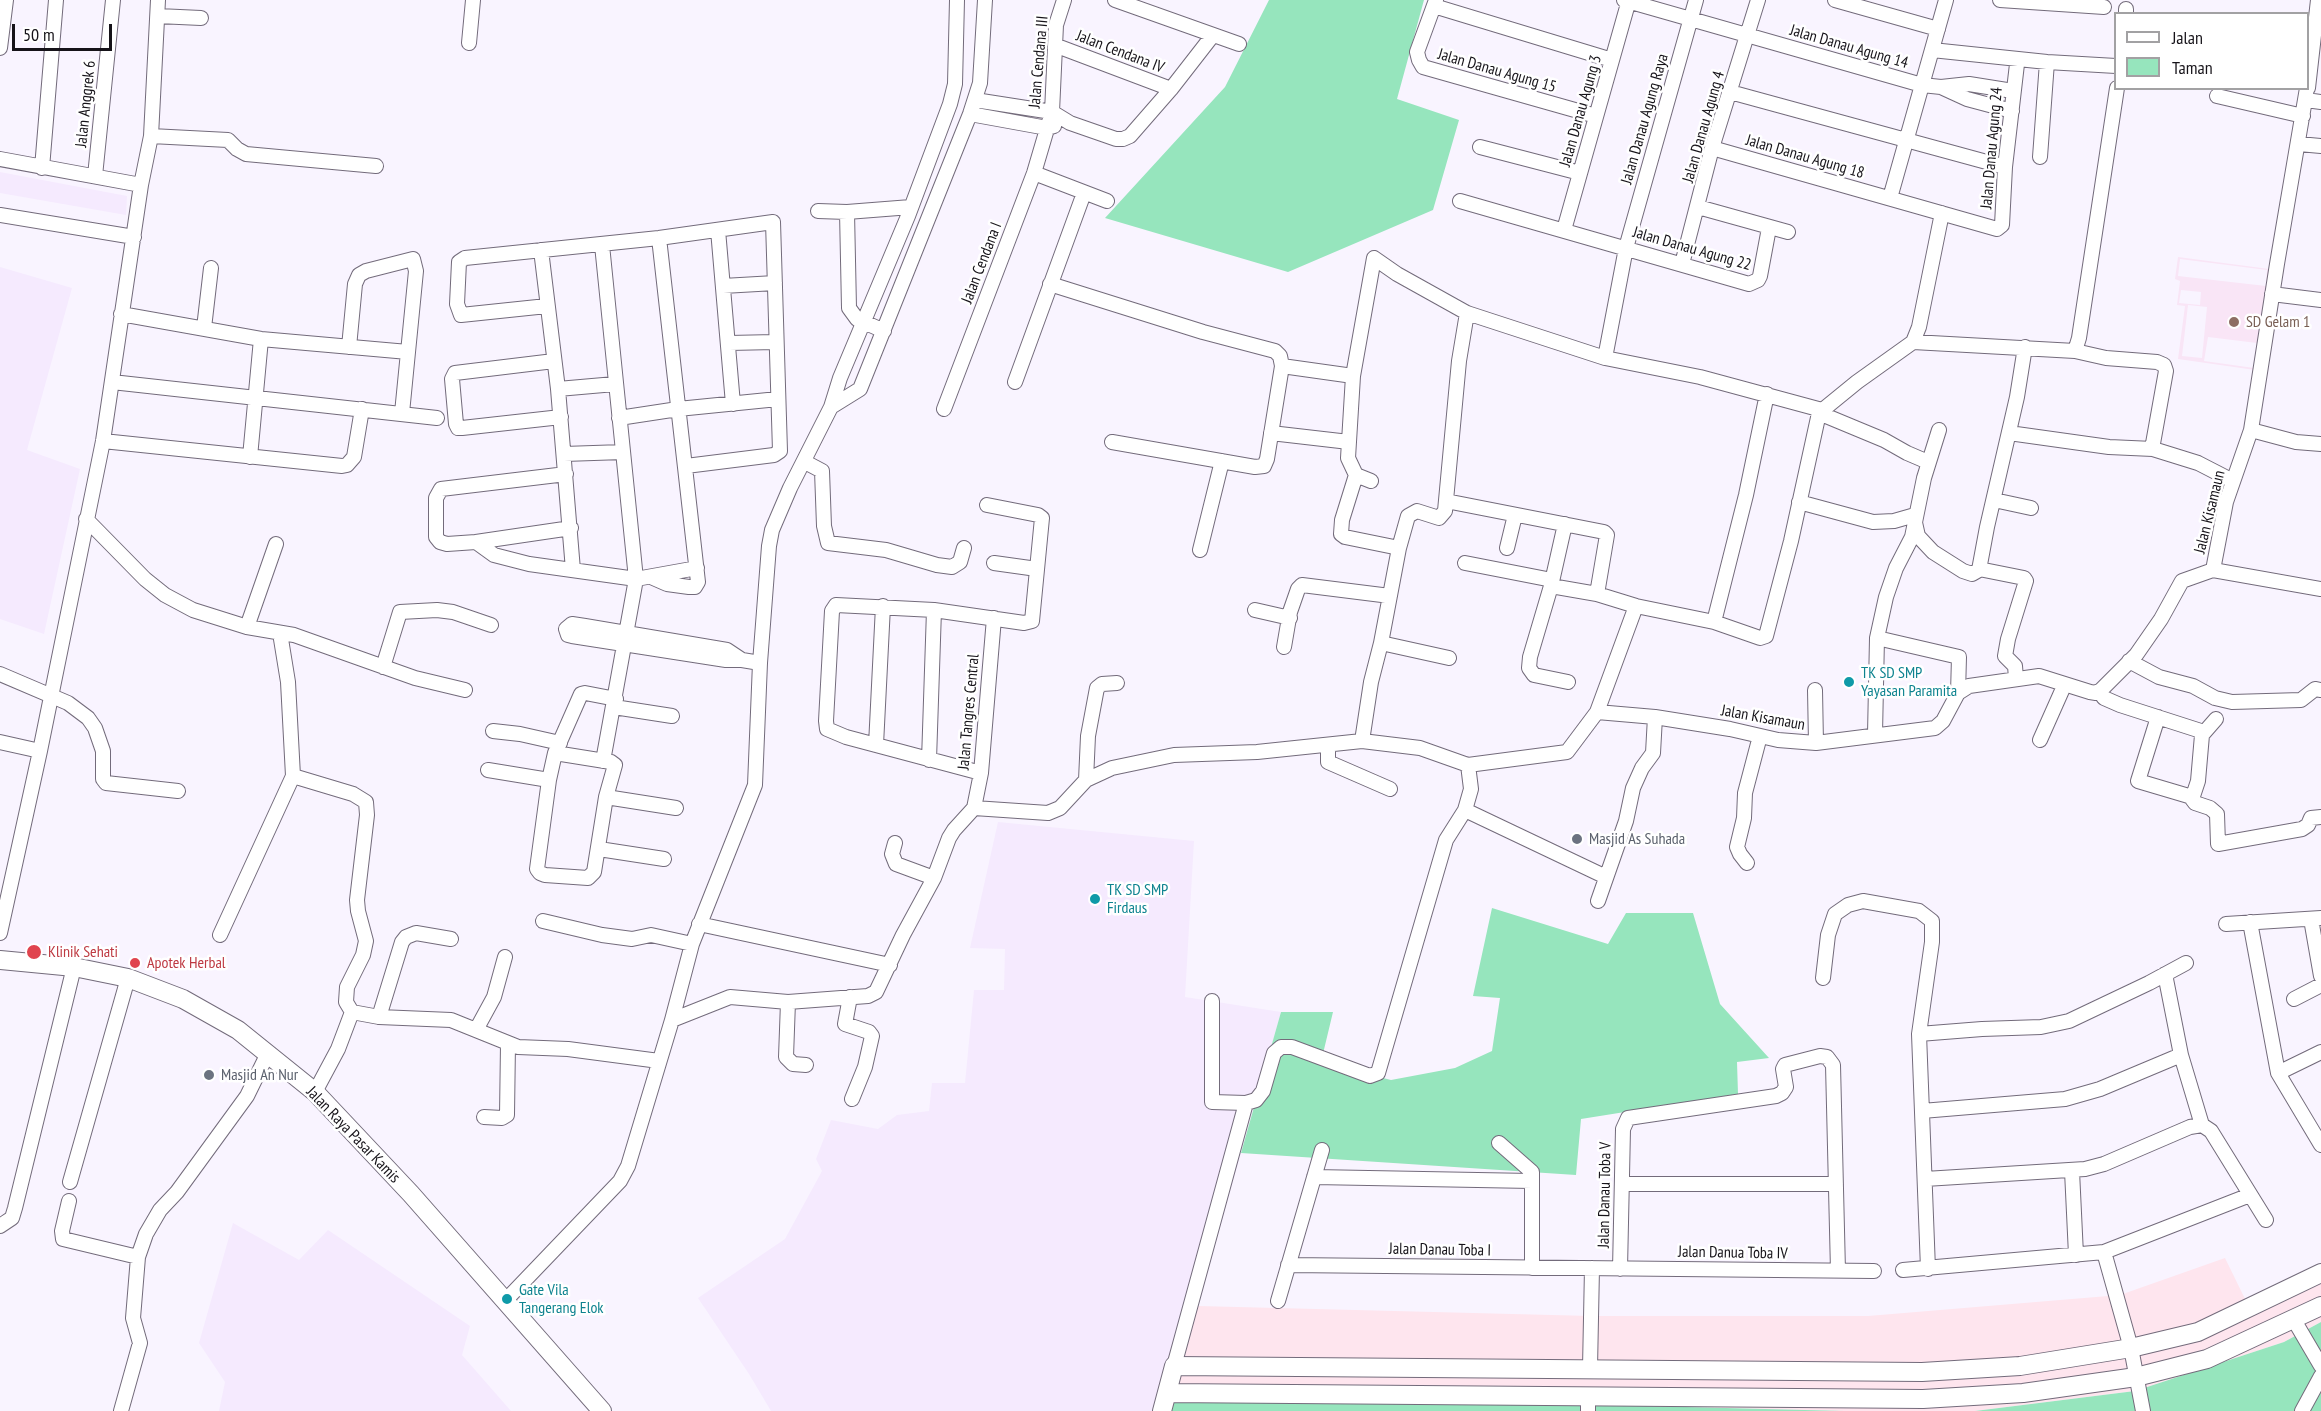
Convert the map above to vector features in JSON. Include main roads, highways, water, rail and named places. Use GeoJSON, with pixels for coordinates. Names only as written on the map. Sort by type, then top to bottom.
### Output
{"type":"FeatureCollection","features":[{"type":"Feature","properties":{"kind":"main road","name":"Jalan Raya Pasar Kamis"},"geometry":{"type":"LineString","coordinates":[[0,960],[74,967],[128,978],[183,999],[238,1030],[315,1092],[411,1194],[602,1411]]}},
{"type":"Feature","properties":{"kind":"main road"},"geometry":{"type":"LineString","coordinates":[[1167,1393],[1563,1396],[1588,1404],[1936,1404],[2022,1393],[2133,1362],[2321,1273]]}},
{"type":"Feature","properties":{"kind":"main road"},"geometry":{"type":"LineString","coordinates":[[1162,1411],[1174,1366],[1922,1372],[2207,1359],[2321,1306]]}},
{"type":"Feature","properties":{"kind":"main road"},"geometry":{"type":"LineString","coordinates":[[1563,1396],[1564,1369]]}},
{"type":"Feature","properties":{"kind":"place","name":"SD Gelam 1"},"geometry":{"type":"Point","coordinates":[2234,322]}},
{"type":"Feature","properties":{"kind":"place","name":"TK SD SMP Yayasan Paramita"},"geometry":{"type":"Point","coordinates":[1849,682]}},
{"type":"Feature","properties":{"kind":"place","name":"Masjid As Suhada"},"geometry":{"type":"Point","coordinates":[1577,839]}},
{"type":"Feature","properties":{"kind":"place","name":"TK SD SMP Firdaus"},"geometry":{"type":"Point","coordinates":[1095,899]}},
{"type":"Feature","properties":{"kind":"place","name":"Klinik Sehati"},"geometry":{"type":"Point","coordinates":[34,952]}},
{"type":"Feature","properties":{"kind":"place","name":"Apotek Herbal"},"geometry":{"type":"Point","coordinates":[135,963]}},
{"type":"Feature","properties":{"kind":"place","name":"Masjid An Nur"},"geometry":{"type":"Point","coordinates":[209,1075]}},
{"type":"Feature","properties":{"kind":"place","name":"Gate Vila Tangerang Elok"},"geometry":{"type":"Point","coordinates":[507,1299]}}]}
